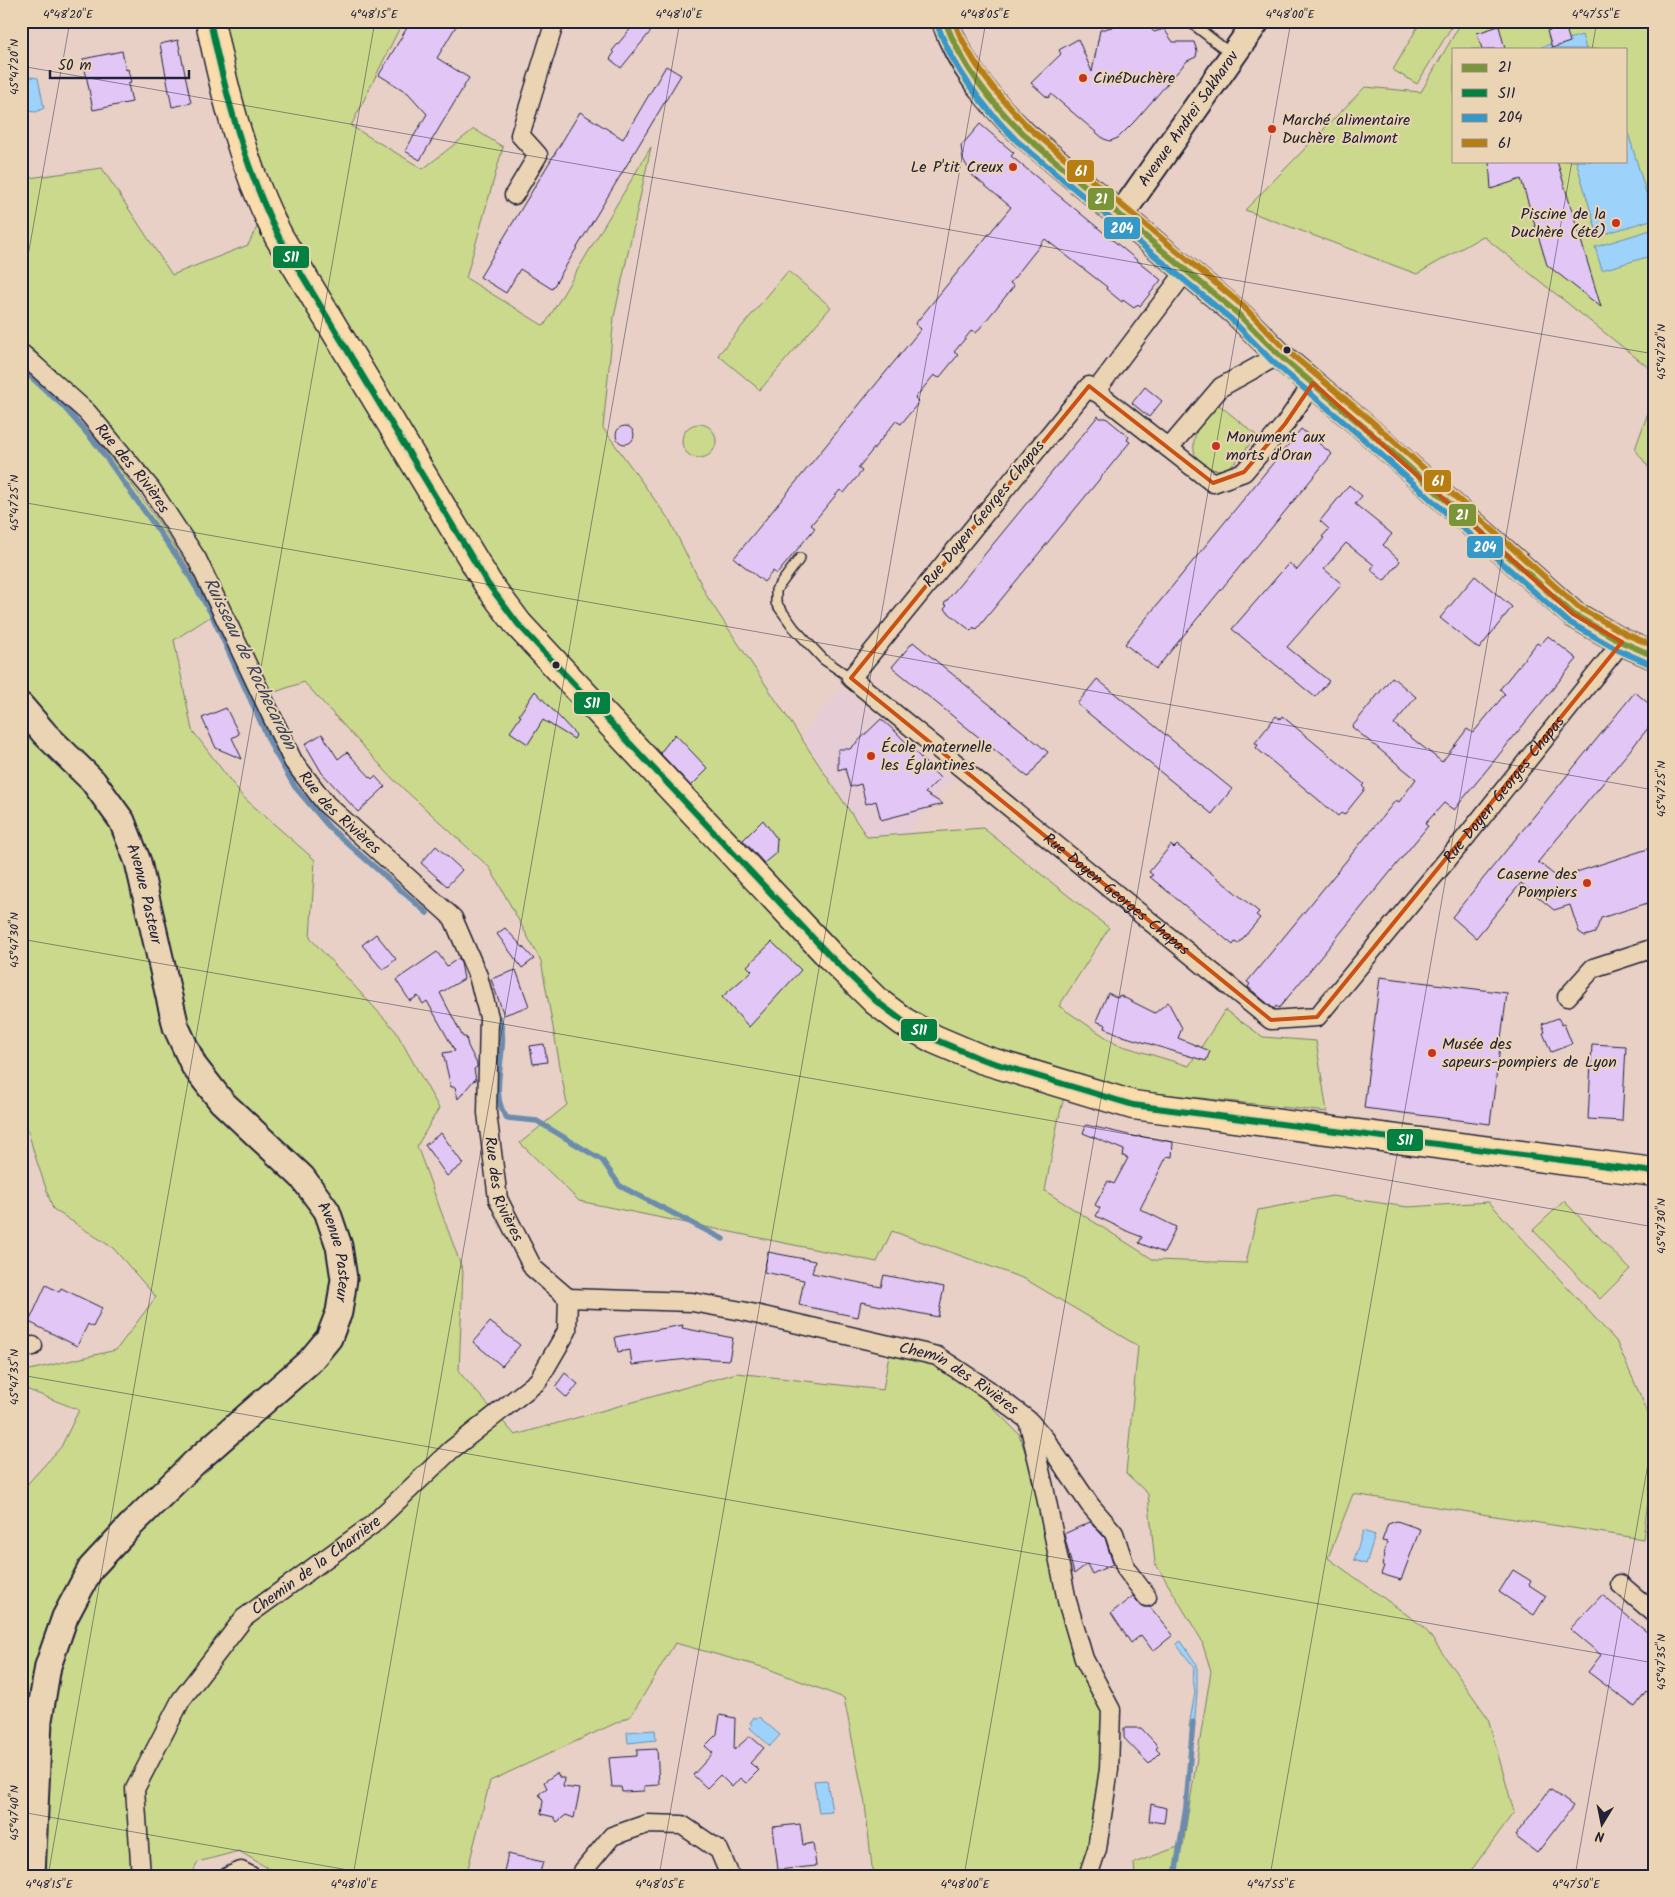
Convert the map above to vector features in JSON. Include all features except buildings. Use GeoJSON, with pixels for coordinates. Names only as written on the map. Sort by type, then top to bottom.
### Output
{"type":"FeatureCollection","features":[{"type":"Feature","properties":{"kind":"main road"},"geometry":{"type":"LineString","coordinates":[[210,21],[222,78],[238,135],[267,214],[284,246],[488,584],[518,624],[831,957],[876,1001],[904,1022],[934,1039],[981,1059],[1133,1105],[1654,1172]]}},
{"type":"Feature","properties":{"kind":"main road"},"geometry":{"type":"LineString","coordinates":[[945,21],[975,81],[1000,112],[1023,134],[1238,313],[1279,355],[1364,427],[1573,614],[1622,642],[1654,656]]}},
{"type":"Feature","properties":{"kind":"main road","name":"Avenue Andreï Sakharov"},"geometry":{"type":"LineString","coordinates":[[1120,216],[1257,21]]}},
{"type":"Feature","properties":{"kind":"main road","name":"Avenue Pasteur"},"geometry":{"type":"LineString","coordinates":[[21,706],[45,734],[93,781],[122,821],[138,862],[176,1027],[194,1066],[222,1102],[302,1176],[327,1211],[339,1246],[344,1278],[339,1312],[329,1338],[310,1362],[194,1463],[131,1525],[91,1568],[64,1617],[48,1666],[39,1720],[32,1876]]}},
{"type":"Feature","properties":{"kind":"street"},"geometry":{"type":"LineString","coordinates":[[514,195],[538,155],[520,135],[554,21]]}},
{"type":"Feature","properties":{"kind":"street"},"geometry":{"type":"LineString","coordinates":[[1186,271],[1095,392],[1213,483],[1244,472],[1285,424],[1313,383]]}},
{"type":"Feature","properties":{"kind":"street","name":"Rue des Rivières"},"geometry":{"type":"LineString","coordinates":[[21,353],[87,412],[151,489],[197,559],[293,761],[326,804],[453,918],[478,976],[489,1017],[487,1113],[498,1199],[533,1268],[568,1298]]}},
{"type":"Feature","properties":{"kind":"street"},"geometry":{"type":"LineString","coordinates":[[1169,448],[1221,387],[1279,355]]}},
{"type":"Feature","properties":{"kind":"street","name":"Rue Doyen Georges Chapas"},"geometry":{"type":"LineString","coordinates":[[1095,392],[1088,386],[851,678],[1271,1020],[1317,1017],[1466,837],[1622,642]]}},
{"type":"Feature","properties":{"kind":"street"},"geometry":{"type":"LineString","coordinates":[[1567,997],[1593,968],[1654,948]]}},
{"type":"Feature","properties":{"kind":"street","name":"Chemin des Rivières"},"geometry":{"type":"LineString","coordinates":[[568,1298],[692,1302],[742,1311],[937,1356],[987,1389],[1028,1420],[1067,1602],[1084,1659],[1111,1710],[1109,1769],[1097,1849],[1088,1876]]}},
{"type":"Feature","properties":{"kind":"street","name":"Chemin de la Charrière"},"geometry":{"type":"LineString","coordinates":[[141,1876],[135,1789],[180,1700],[244,1618],[372,1526],[451,1450],[538,1381],[567,1331],[568,1298]]}},
{"type":"Feature","properties":{"kind":"street"},"geometry":{"type":"LineString","coordinates":[[1028,1420],[1045,1439],[1090,1505],[1114,1533],[1126,1569],[1147,1597]]}},
{"type":"Feature","properties":{"kind":"street"},"geometry":{"type":"LineString","coordinates":[[1620,1584],[1654,1613]]}},
{"type":"Feature","properties":{"kind":"street"},"geometry":{"type":"LineString","coordinates":[[583,1876],[583,1871],[612,1836],[647,1824],[682,1825],[719,1850],[730,1876]]}},
{"type":"Feature","properties":{"kind":"street"},"geometry":{"type":"LineString","coordinates":[[229,1876],[240,1871],[251,1876]]}},
{"type":"Feature","properties":{"kind":"lane"},"geometry":{"type":"LineString","coordinates":[[1189,21],[1233,56]]}},
{"type":"Feature","properties":{"kind":"lane"},"geometry":{"type":"LineString","coordinates":[[800,558],[776,590],[776,603],[794,628],[823,659],[851,678]]}},
{"type":"Feature","properties":{"kind":"highlighted area"},"geometry":{"type":"Polygon","coordinates":[[[1313,383],[1573,614],[1622,642],[1317,1017],[1271,1020],[851,678],[1089,386],[1213,483],[1244,472],[1285,424],[1313,383]]]}},
{"type":"Feature","properties":{"kind":"shaded area","name":"École maternelle les Églantines"},"geometry":{"type":"Polygon","coordinates":[[[842,687],[953,778],[889,858],[872,846],[802,735],[842,687]]]}},
{"type":"Feature","properties":{"kind":"green space"},"geometry":{"type":"Polygon","coordinates":[[[224,21],[403,21],[351,126],[423,169],[474,129],[503,147],[466,278],[544,326],[651,147],[614,317],[603,428],[670,521],[708,598],[867,837],[983,828],[1109,928],[1059,1006],[1116,1044],[1189,1066],[1225,1010],[1263,1037],[1316,1041],[1327,1112],[1137,1091],[1070,1073],[1058,1121],[1045,1191],[1154,1260],[1246,1263],[1258,1210],[1332,1196],[1408,1207],[1489,1202],[1616,1341],[1654,1426],[1654,1456],[1643,1539],[1353,1494],[1328,1558],[1424,1627],[1488,1718],[1514,1812],[1467,1876],[1135,1876],[1134,1863],[1183,1845],[1211,1671],[1201,1639],[1155,1563],[1148,1494],[1126,1473],[1138,1346],[1025,1279],[892,1231],[877,1262],[579,1201],[520,1143],[567,1105],[541,961],[490,868],[393,779],[304,682],[272,693],[203,556],[94,411],[35,351],[21,341],[21,146],[29,178],[102,168],[172,275],[248,245],[269,203],[241,130],[224,21]]]}},
{"type":"Feature","properties":{"kind":"green space"},"geometry":{"type":"Polygon","coordinates":[[[1421,21],[1444,21],[1452,26],[1417,84],[1393,70],[1421,21]]]}},
{"type":"Feature","properties":{"kind":"green space"},"geometry":{"type":"Polygon","coordinates":[[[1462,21],[1654,21],[1654,372],[1483,236],[1417,274],[1245,210],[1365,87],[1421,92],[1462,21]]]}},
{"type":"Feature","properties":{"kind":"green space"},"geometry":{"type":"Polygon","coordinates":[[[788,271],[831,307],[760,390],[718,355],[788,271]]]}},
{"type":"Feature","properties":{"kind":"green space"},"geometry":{"type":"Polygon","coordinates":[[[21,366],[79,421],[118,466],[169,538],[216,613],[174,640],[192,730],[242,796],[315,860],[310,938],[395,1030],[439,1108],[417,1146],[463,1271],[459,1372],[515,1435],[737,1373],[883,1390],[889,1354],[938,1366],[985,1400],[1019,1434],[1038,1491],[1104,1712],[1103,1768],[1091,1842],[1081,1876],[873,1876],[865,1804],[844,1698],[766,1668],[675,1643],[631,1716],[490,1781],[466,1876],[281,1876],[239,1851],[198,1862],[191,1876],[21,1876],[21,1491],[61,1447],[79,1410],[21,1387],[21,1372],[116,1350],[156,1297],[113,1248],[53,1209],[34,1153],[21,1104],[21,366]]]}},
{"type":"Feature","properties":{"kind":"green space"},"geometry":{"type":"Polygon","coordinates":[[[1654,396],[1654,475],[1635,449],[1654,396]]]}},
{"type":"Feature","properties":{"kind":"green space"},"geometry":{"type":"Polygon","coordinates":[[[1218,404],[1256,435],[1237,461],[1224,469],[1217,470],[1205,467],[1196,459],[1194,442],[1198,428],[1218,404]]]}},
{"type":"Feature","properties":{"kind":"green space"},"geometry":{"type":"Polygon","coordinates":[[[699,424],[711,429],[716,441],[711,453],[699,458],[687,453],[682,441],[687,429],[699,424]]]}},
{"type":"Feature","properties":{"kind":"green space"},"geometry":{"type":"Polygon","coordinates":[[[1564,1201],[1630,1269],[1600,1299],[1533,1230],[1564,1201]]]}},
{"type":"Feature","properties":{"kind":"water"},"geometry":{"type":"Polygon","coordinates":[[[1582,35],[1586,48],[1542,48],[1582,35]]]}},
{"type":"Feature","properties":{"kind":"water"},"geometry":{"type":"Polygon","coordinates":[[[31,77],[38,78],[44,108],[36,112],[27,111],[21,82],[31,77]]]}},
{"type":"Feature","properties":{"kind":"water"},"geometry":{"type":"Polygon","coordinates":[[[1628,133],[1654,219],[1598,236],[1576,162],[1628,162],[1628,133]]]}},
{"type":"Feature","properties":{"kind":"water"},"geometry":{"type":"Polygon","coordinates":[[[1654,229],[1654,255],[1602,270],[1595,247],[1654,229]]]}},
{"type":"Feature","properties":{"kind":"water"},"geometry":{"type":"Polygon","coordinates":[[[1363,1531],[1375,1535],[1366,1564],[1354,1560],[1363,1531]]]}},
{"type":"Feature","properties":{"kind":"water"},"geometry":{"type":"Polygon","coordinates":[[[1181,1641],[1197,1665],[1194,1728],[1189,1727],[1195,1692],[1194,1667],[1176,1644],[1181,1641]]]}},
{"type":"Feature","properties":{"kind":"water"},"geometry":{"type":"Polygon","coordinates":[[[754,1717],[757,1719],[759,1717],[780,1735],[770,1746],[750,1728],[752,1725],[750,1723],[754,1717]]]}},
{"type":"Feature","properties":{"kind":"water"},"geometry":{"type":"Polygon","coordinates":[[[655,1730],[656,1740],[628,1743],[627,1732],[655,1730]]]}},
{"type":"Feature","properties":{"kind":"water"},"geometry":{"type":"Polygon","coordinates":[[[827,1780],[832,1812],[819,1813],[814,1781],[827,1780]]]}},
{"type":"Feature","properties":{"kind":"waterway","name":"Ruisseau de Rochecardon"},"geometry":{"type":"LineString","coordinates":[[21,368],[63,406],[97,445],[183,565],[211,613],[273,749],[295,787],[330,828],[427,913]]}},
{"type":"Feature","properties":{"kind":"waterway","name":"Ruisseau de Rochecardon"},"geometry":{"type":"LineString","coordinates":[[499,1018],[502,1030],[498,1083],[499,1096],[501,1107],[507,1118],[537,1121],[602,1160],[620,1186],[723,1239]]}},
{"type":"Feature","properties":{"kind":"waterway","name":"Ruisseau de Rochecardon"},"geometry":{"type":"LineString","coordinates":[[1175,1876],[1186,1807],[1193,1722]]}},
{"type":"Feature","properties":{"kind":"transit line","name":"S11"},"geometry":{"type":"LineString","coordinates":[[210,21],[230,104],[246,158],[279,237],[488,584],[518,624],[557,666],[831,957],[876,1001],[904,1022],[934,1039],[981,1059],[1133,1105],[1654,1172]]}},
{"type":"Feature","properties":{"kind":"transit line","name":"21"},"geometry":{"type":"LineString","coordinates":[[945,21],[968,68],[988,96],[1023,134],[1237,313],[1279,355],[1364,427],[1573,614],[1622,642],[1654,656]]}},
{"type":"Feature","properties":{"kind":"transit line","name":"61"},"geometry":{"type":"LineString","coordinates":[[954,21],[968,51],[986,78],[1006,104],[1029,128],[1243,306],[1285,349],[1370,420],[1578,607],[1626,634],[1654,646]]}},
{"type":"Feature","properties":{"kind":"transit line","name":"204"},"geometry":{"type":"LineString","coordinates":[[937,24],[952,57],[971,87],[1017,141],[1231,319],[1273,362],[1358,434],[1567,621],[1618,650],[1650,664]]}},
{"type":"Feature","properties":{"kind":"place","name":"CinéDuchère"},"geometry":{"type":"Point","coordinates":[1083,78]}},
{"type":"Feature","properties":{"kind":"place","name":"Marché alimentaire Duchère Balmont"},"geometry":{"type":"Point","coordinates":[1272,129]}},
{"type":"Feature","properties":{"kind":"place","name":"Le P'tit Creux"},"geometry":{"type":"Point","coordinates":[1013,167]}},
{"type":"Feature","properties":{"kind":"place","name":"Piscine de la Duchère (été)"},"geometry":{"type":"Point","coordinates":[1616,223]}},
{"type":"Feature","properties":{"kind":"place","name":"Monument aux morts d'Oran"},"geometry":{"type":"Point","coordinates":[1216,446]}},
{"type":"Feature","properties":{"kind":"place","name":"École maternelle les Églantines"},"geometry":{"type":"Point","coordinates":[871,756]}},
{"type":"Feature","properties":{"kind":"place","name":"Caserne des Pompiers"},"geometry":{"type":"Point","coordinates":[1587,883]}},
{"type":"Feature","properties":{"kind":"place","name":"Musée des sapeurs-pompiers de Lyon"},"geometry":{"type":"Point","coordinates":[1432,1053]}}]}
